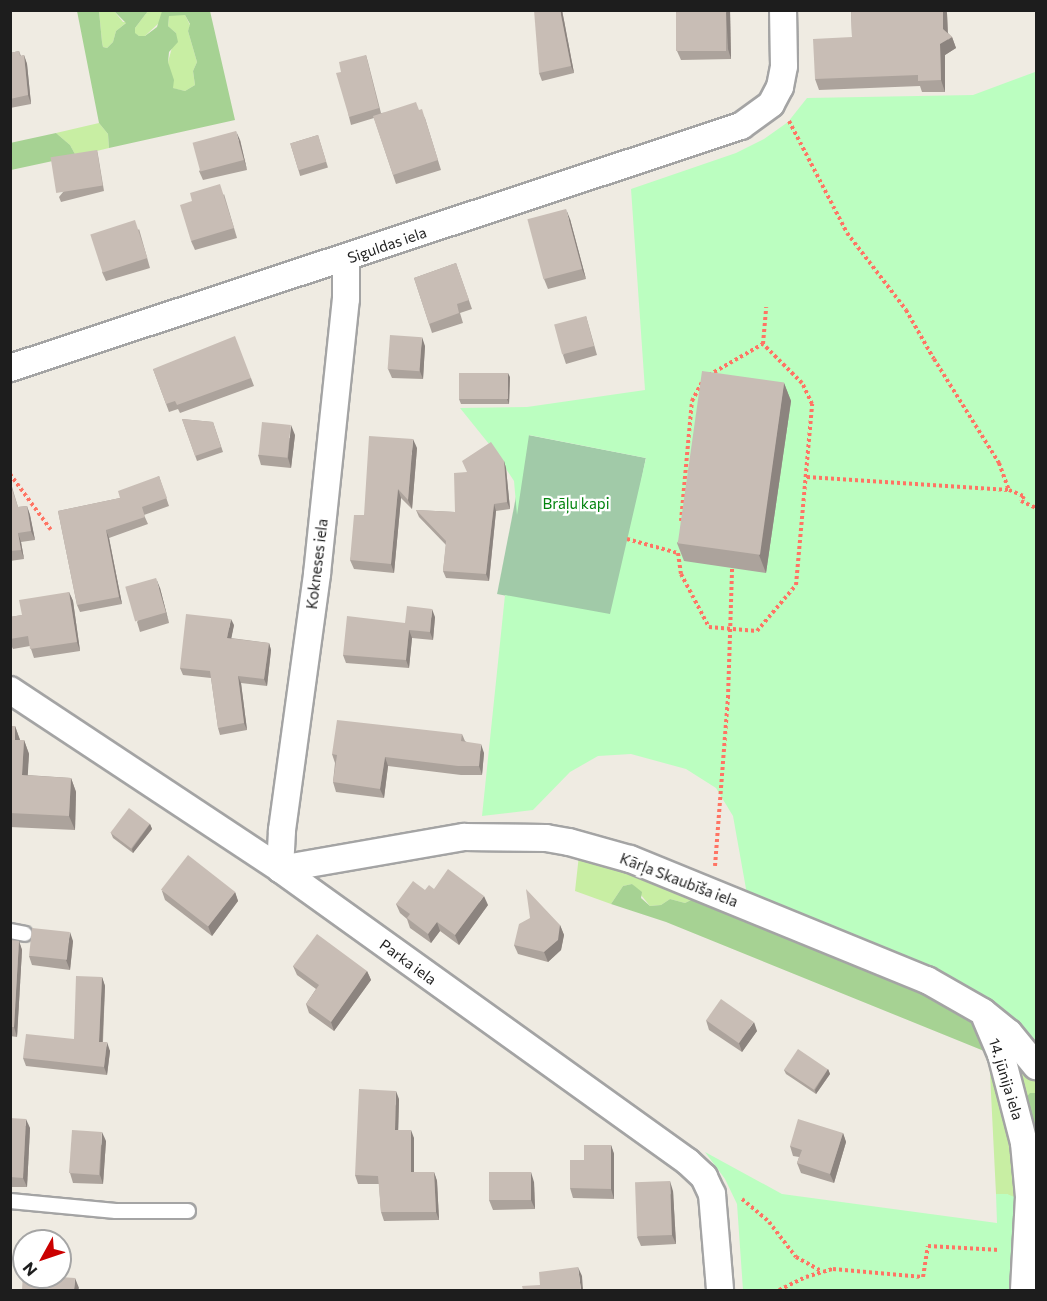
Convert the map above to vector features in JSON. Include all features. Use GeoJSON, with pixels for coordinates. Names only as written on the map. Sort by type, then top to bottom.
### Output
{"type":"FeatureCollection","features":[{"type":"Feature","properties":{"kind":"street"},"geometry":{"type":"LineString","coordinates":[[766,109],[780,87],[784,66],[783,10]]}},
{"type":"Feature","properties":{"kind":"street","name":"Siguldas iela"},"geometry":{"type":"LineString","coordinates":[[10,368],[346,259],[741,126],[766,109]]}},
{"type":"Feature","properties":{"kind":"street","name":"Kokneses iela"},"geometry":{"type":"LineString","coordinates":[[280,869],[282,830],[317,574],[346,299],[346,259]]}},
{"type":"Feature","properties":{"kind":"street","name":"Parka iela"},"geometry":{"type":"LineString","coordinates":[[10,690],[280,869],[688,1162],[704,1177],[712,1194],[720,1290]]}},
{"type":"Feature","properties":{"kind":"street","name":"Kārļa Skaubīša iela"},"geometry":{"type":"LineString","coordinates":[[280,869],[464,837],[546,838],[630,859],[927,980],[982,1012],[1009,1033],[1036,1066]]}},
{"type":"Feature","properties":{"kind":"street","name":"14. jūnija iela"},"geometry":{"type":"LineString","coordinates":[[982,1012],[1001,1054],[1024,1143],[1029,1197],[1024,1290]]}},
{"type":"Feature","properties":{"kind":"lane"},"geometry":{"type":"LineString","coordinates":[[10,931],[26,934]]}},
{"type":"Feature","properties":{"kind":"lane"},"geometry":{"type":"LineString","coordinates":[[10,1201],[117,1211],[188,1211]]}},
{"type":"Feature","properties":{"kind":"path"},"geometry":{"type":"LineString","coordinates":[[766,109],[793,126],[847,232],[906,310],[999,463],[1010,490]]}},
{"type":"Feature","properties":{"kind":"path"},"geometry":{"type":"LineString","coordinates":[[679,542],[681,574],[709,627],[758,631],[796,585],[812,412],[809,396],[802,383],[763,344],[766,307]]}},
{"type":"Feature","properties":{"kind":"path"},"geometry":{"type":"LineString","coordinates":[[680,530],[694,393],[710,374],[763,344]]}},
{"type":"Feature","properties":{"kind":"path"},"geometry":{"type":"LineString","coordinates":[[10,474],[51,530]]}},
{"type":"Feature","properties":{"kind":"path"},"geometry":{"type":"LineString","coordinates":[[807,477],[1010,490],[1024,496],[1021,501],[1036,508]]}},
{"type":"Feature","properties":{"kind":"path"},"geometry":{"type":"LineString","coordinates":[[627,539],[678,553]]}},
{"type":"Feature","properties":{"kind":"path"},"geometry":{"type":"LineString","coordinates":[[713,893],[727,715],[732,568]]}},
{"type":"Feature","properties":{"kind":"path"},"geometry":{"type":"LineString","coordinates":[[742,1199],[768,1222],[796,1257],[806,1265],[822,1271]]}},
{"type":"Feature","properties":{"kind":"path"},"geometry":{"type":"LineString","coordinates":[[779,1290],[822,1271],[833,1269],[923,1277],[928,1246],[999,1250]]}},
{"type":"Feature","properties":{"kind":"green space"},"geometry":{"type":"Polygon","coordinates":[[[77,11],[99,11],[103,47],[107,48],[113,42],[116,31],[126,23],[114,11],[148,11],[135,28],[135,33],[145,36],[157,27],[162,11],[210,11],[235,120],[109,148],[108,134],[99,123],[77,11]],[[185,15],[169,16],[168,26],[176,33],[178,42],[169,52],[168,62],[174,80],[173,88],[185,91],[195,85],[193,71],[197,62],[188,31],[190,24],[185,15]]]}},
{"type":"Feature","properties":{"kind":"green space"},"geometry":{"type":"Polygon","coordinates":[[[99,11],[114,11],[123,22],[127,22],[116,31],[113,42],[107,48],[103,47],[99,11]]]}},
{"type":"Feature","properties":{"kind":"green space"},"geometry":{"type":"Polygon","coordinates":[[[148,11],[162,11],[161,21],[145,36],[139,36],[134,33],[135,28],[148,11]]]}},
{"type":"Feature","properties":{"kind":"green space"},"geometry":{"type":"Polygon","coordinates":[[[169,15],[185,15],[190,25],[188,31],[197,62],[193,71],[195,85],[185,91],[172,88],[168,62],[176,33],[168,26],[169,15]]]}},
{"type":"Feature","properties":{"kind":"green space"},"geometry":{"type":"Polygon","coordinates":[[[1036,55],[1036,1048],[748,900],[733,816],[716,788],[686,769],[631,754],[598,756],[570,772],[533,810],[482,816],[505,595],[610,614],[646,458],[529,435],[517,515],[514,481],[493,449],[460,408],[527,407],[645,390],[631,189],[736,153],[764,139],[788,122],[807,98],[973,95],[1035,72],[1036,55]]]}},
{"type":"Feature","properties":{"kind":"green space"},"geometry":{"type":"Polygon","coordinates":[[[99,123],[108,134],[109,148],[76,156],[70,145],[56,133],[99,123]]]}},
{"type":"Feature","properties":{"kind":"green space"},"geometry":{"type":"Polygon","coordinates":[[[56,133],[70,145],[76,156],[11,170],[10,143],[56,133]]]}},
{"type":"Feature","properties":{"kind":"green space","name":"Brāļu kapi"},"geometry":{"type":"Polygon","coordinates":[[[528,435],[646,458],[615,617],[497,594],[528,435]]]}},
{"type":"Feature","properties":{"kind":"green space"},"geometry":{"type":"Polygon","coordinates":[[[579,855],[650,879],[693,899],[685,903],[670,899],[661,905],[650,906],[632,884],[623,886],[611,904],[575,891],[579,855]]]}},
{"type":"Feature","properties":{"kind":"green space"},"geometry":{"type":"Polygon","coordinates":[[[632,884],[642,892],[641,898],[650,906],[661,905],[670,899],[685,903],[693,899],[938,1000],[975,1021],[989,1053],[666,922],[611,904],[623,886],[632,884]]]}},
{"type":"Feature","properties":{"kind":"green space"},"geometry":{"type":"Polygon","coordinates":[[[989,1053],[1005,1103],[1021,1209],[1007,1194],[996,1194],[989,1053]]]}},
{"type":"Feature","properties":{"kind":"green space"},"geometry":{"type":"Polygon","coordinates":[[[1015,1058],[1030,1070],[1036,1084],[1036,1093],[1022,1103],[1015,1058]]]}},
{"type":"Feature","properties":{"kind":"green space"},"geometry":{"type":"Polygon","coordinates":[[[1030,1093],[1036,1093],[1036,1181],[1022,1103],[1030,1093]]]}},
{"type":"Feature","properties":{"kind":"green space"},"geometry":{"type":"Polygon","coordinates":[[[705,1152],[782,1194],[997,1223],[996,1194],[1007,1194],[1017,1198],[1016,1290],[743,1290],[737,1204],[725,1179],[705,1152]]]}},
{"type":"Feature","properties":{"kind":"building"},"geometry":{"type":"Polygon","coordinates":[[[534,10],[560,10],[571,66],[539,73],[534,10]]]}},
{"type":"Feature","properties":{"kind":"building"},"geometry":{"type":"Polygon","coordinates":[[[676,10],[726,10],[726,51],[676,51],[676,10]]]}},
{"type":"Feature","properties":{"kind":"building"},"geometry":{"type":"Polygon","coordinates":[[[851,10],[943,10],[943,29],[952,37],[940,44],[941,80],[918,81],[918,75],[815,79],[813,39],[852,37],[851,10]]]}},
{"type":"Feature","properties":{"kind":"building"},"geometry":{"type":"Polygon","coordinates":[[[19,51],[20,56],[24,55],[28,95],[10,99],[10,53],[19,51]]]}},
{"type":"Feature","properties":{"kind":"building"},"geometry":{"type":"Polygon","coordinates":[[[366,55],[379,108],[349,117],[336,73],[341,72],[339,62],[366,55]]]}},
{"type":"Feature","properties":{"kind":"building"},"geometry":{"type":"Polygon","coordinates":[[[416,102],[419,110],[422,109],[438,160],[393,175],[373,116],[416,102]]]}},
{"type":"Feature","properties":{"kind":"building"},"geometry":{"type":"Polygon","coordinates":[[[236,131],[244,160],[200,172],[193,143],[236,131]]]}},
{"type":"Feature","properties":{"kind":"building"},"geometry":{"type":"Polygon","coordinates":[[[318,135],[326,162],[298,170],[290,143],[318,135]]]}},
{"type":"Feature","properties":{"kind":"building"},"geometry":{"type":"Polygon","coordinates":[[[97,150],[103,186],[56,193],[51,157],[97,150]]]}},
{"type":"Feature","properties":{"kind":"building"},"geometry":{"type":"Polygon","coordinates":[[[220,184],[234,228],[191,241],[180,205],[192,201],[190,193],[220,184]]]}},
{"type":"Feature","properties":{"kind":"building"},"geometry":{"type":"Polygon","coordinates":[[[566,209],[582,269],[543,279],[527,219],[566,209]]]}},
{"type":"Feature","properties":{"kind":"building"},"geometry":{"type":"Polygon","coordinates":[[[135,220],[147,258],[103,273],[90,235],[135,220]]]}},
{"type":"Feature","properties":{"kind":"building"},"geometry":{"type":"Polygon","coordinates":[[[456,263],[469,300],[457,304],[459,313],[429,324],[414,278],[456,263]]]}},
{"type":"Feature","properties":{"kind":"building"},"geometry":{"type":"Polygon","coordinates":[[[586,316],[594,346],[562,354],[554,325],[586,316]]]}},
{"type":"Feature","properties":{"kind":"building"},"geometry":{"type":"Polygon","coordinates":[[[390,335],[422,337],[420,371],[388,369],[390,335]]]}},
{"type":"Feature","properties":{"kind":"building"},"geometry":{"type":"Polygon","coordinates":[[[235,336],[251,378],[177,405],[175,401],[166,404],[153,369],[235,336]]]}},
{"type":"Feature","properties":{"kind":"building"},"geometry":{"type":"Polygon","coordinates":[[[702,371],[784,383],[760,555],[678,543],[702,371]]]}},
{"type":"Feature","properties":{"kind":"building"},"geometry":{"type":"Polygon","coordinates":[[[459,373],[508,373],[508,399],[459,399],[459,373]]]}},
{"type":"Feature","properties":{"kind":"building"},"geometry":{"type":"Polygon","coordinates":[[[182,419],[213,422],[221,447],[195,456],[182,419]]]}},
{"type":"Feature","properties":{"kind":"building"},"geometry":{"type":"Polygon","coordinates":[[[262,422],[291,425],[287,458],[259,455],[262,422]]]}},
{"type":"Feature","properties":{"kind":"building"},"geometry":{"type":"Polygon","coordinates":[[[369,436],[413,439],[408,500],[398,489],[391,564],[350,560],[354,515],[364,515],[369,436]]]}},
{"type":"Feature","properties":{"kind":"building"},"geometry":{"type":"Polygon","coordinates":[[[491,442],[504,461],[507,502],[494,504],[486,574],[443,571],[446,541],[416,510],[455,512],[454,473],[467,472],[462,461],[491,442]]]}},
{"type":"Feature","properties":{"kind":"building"},"geometry":{"type":"Polygon","coordinates":[[[159,476],[167,498],[142,507],[145,517],[106,530],[119,597],[77,605],[58,511],[120,498],[118,491],[159,476]]]}},
{"type":"Feature","properties":{"kind":"building"},"geometry":{"type":"Polygon","coordinates":[[[10,483],[18,507],[27,506],[31,531],[18,533],[21,550],[10,551],[10,483]]]}},
{"type":"Feature","properties":{"kind":"building"},"geometry":{"type":"Polygon","coordinates":[[[156,578],[166,613],[135,621],[125,587],[156,578]]]}},
{"type":"Feature","properties":{"kind":"building"},"geometry":{"type":"Polygon","coordinates":[[[69,592],[77,642],[30,649],[28,636],[10,639],[10,617],[22,615],[19,600],[69,592]]]}},
{"type":"Feature","properties":{"kind":"building"},"geometry":{"type":"Polygon","coordinates":[[[407,606],[432,609],[430,632],[409,630],[406,660],[343,655],[347,616],[405,623],[407,606]]]}},
{"type":"Feature","properties":{"kind":"building"},"geometry":{"type":"Polygon","coordinates":[[[186,614],[231,619],[227,638],[269,643],[264,679],[238,676],[244,723],[218,728],[210,671],[180,668],[186,614]]]}},
{"type":"Feature","properties":{"kind":"building"},"geometry":{"type":"Polygon","coordinates":[[[337,720],[462,734],[461,741],[481,744],[479,766],[458,766],[385,757],[380,789],[333,782],[337,755],[332,754],[337,720]]]}},
{"type":"Feature","properties":{"kind":"building"},"geometry":{"type":"Polygon","coordinates":[[[10,726],[15,726],[15,740],[24,740],[22,775],[71,778],[69,816],[10,813],[10,726]]]}},
{"type":"Feature","properties":{"kind":"building"},"geometry":{"type":"Polygon","coordinates":[[[129,808],[150,824],[131,848],[110,833],[129,808]]]}},
{"type":"Feature","properties":{"kind":"building"},"geometry":{"type":"Polygon","coordinates":[[[188,855],[235,892],[208,927],[161,890],[188,855]]]}},
{"type":"Feature","properties":{"kind":"building"},"geometry":{"type":"Polygon","coordinates":[[[448,869],[484,896],[455,935],[437,922],[428,934],[407,918],[410,914],[396,904],[413,881],[425,890],[429,885],[434,889],[448,869]]]}},
{"type":"Feature","properties":{"kind":"building"},"geometry":{"type":"Polygon","coordinates":[[[526,889],[560,925],[558,940],[544,952],[514,945],[519,924],[530,918],[526,889]]]}},
{"type":"Feature","properties":{"kind":"building"},"geometry":{"type":"Polygon","coordinates":[[[32,928],[70,932],[67,960],[29,956],[32,928]]]}},
{"type":"Feature","properties":{"kind":"building"},"geometry":{"type":"Polygon","coordinates":[[[317,934],[367,971],[331,1022],[306,1004],[319,985],[293,966],[317,934]]]}},
{"type":"Feature","properties":{"kind":"building"},"geometry":{"type":"Polygon","coordinates":[[[10,940],[19,941],[14,1027],[10,1027],[10,940]]]}},
{"type":"Feature","properties":{"kind":"building"},"geometry":{"type":"Polygon","coordinates":[[[76,976],[102,977],[99,1042],[107,1042],[104,1067],[23,1058],[26,1034],[74,1039],[76,976]]]}},
{"type":"Feature","properties":{"kind":"building"},"geometry":{"type":"Polygon","coordinates":[[[721,999],[754,1022],[739,1043],[706,1020],[721,999]]]}},
{"type":"Feature","properties":{"kind":"building"},"geometry":{"type":"Polygon","coordinates":[[[798,1049],[828,1069],[814,1090],[784,1070],[798,1049]]]}},
{"type":"Feature","properties":{"kind":"building"},"geometry":{"type":"Polygon","coordinates":[[[359,1089],[396,1091],[395,1130],[411,1130],[411,1172],[434,1172],[436,1212],[381,1212],[378,1176],[355,1175],[359,1089]]]}},
{"type":"Feature","properties":{"kind":"building"},"geometry":{"type":"Polygon","coordinates":[[[10,1118],[26,1119],[23,1178],[10,1177],[10,1118]]]}},
{"type":"Feature","properties":{"kind":"building"},"geometry":{"type":"Polygon","coordinates":[[[798,1119],[843,1133],[830,1174],[797,1163],[802,1150],[790,1146],[798,1119]]]}},
{"type":"Feature","properties":{"kind":"building"},"geometry":{"type":"Polygon","coordinates":[[[72,1130],[102,1132],[99,1175],[69,1173],[72,1130]]]}},
{"type":"Feature","properties":{"kind":"building"},"geometry":{"type":"Polygon","coordinates":[[[584,1145],[611,1145],[611,1189],[570,1188],[570,1160],[584,1160],[584,1145]]]}},
{"type":"Feature","properties":{"kind":"building"},"geometry":{"type":"Polygon","coordinates":[[[489,1172],[531,1172],[531,1200],[489,1200],[489,1172]]]}},
{"type":"Feature","properties":{"kind":"building"},"geometry":{"type":"Polygon","coordinates":[[[670,1181],[672,1235],[637,1236],[635,1182],[670,1181]]]}},
{"type":"Feature","properties":{"kind":"building"},"geometry":{"type":"Polygon","coordinates":[[[578,1267],[581,1290],[523,1290],[522,1286],[540,1285],[539,1272],[578,1267]]]}},
{"type":"Feature","properties":{"kind":"building"},"geometry":{"type":"Polygon","coordinates":[[[72,1278],[75,1278],[74,1290],[22,1290],[72,1289],[72,1278]]]}}]}
